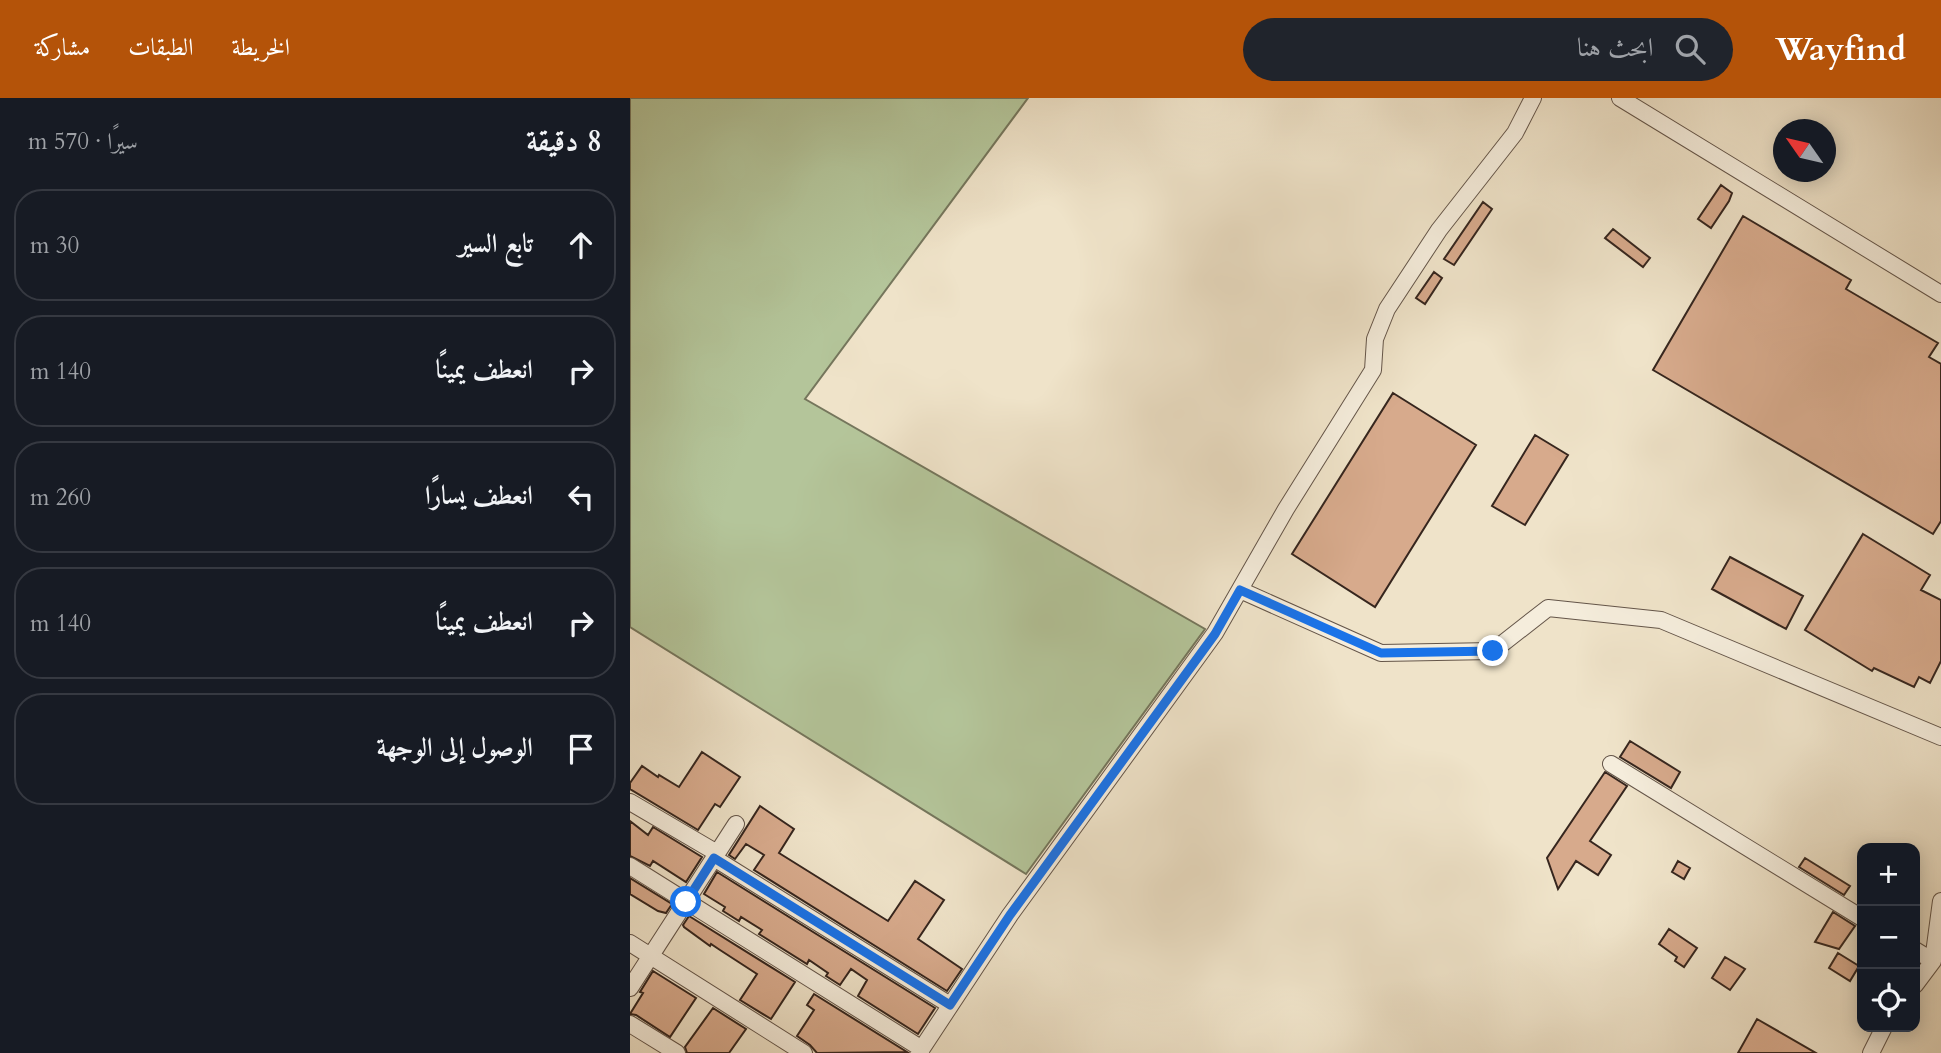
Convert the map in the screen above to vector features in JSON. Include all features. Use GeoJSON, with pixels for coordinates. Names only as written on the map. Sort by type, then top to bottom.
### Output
{"type":"FeatureCollection","features":[{"type":"Feature","properties":{"kind":"street"},"geometry":{"type":"LineString","coordinates":[[630,866],[920,1051],[1010,915],[1215,634],[1286,509],[1373,370],[1375,339],[1387,309],[1439,230],[1515,133],[1532,98]]}},
{"type":"Feature","properties":{"kind":"street"},"geometry":{"type":"LineString","coordinates":[[1620,98],[1941,294]]}},
{"type":"Feature","properties":{"kind":"street"},"geometry":{"type":"LineString","coordinates":[[1240,590],[1381,653],[1493,651],[1548,608],[1661,620],[1941,737]]}},
{"type":"Feature","properties":{"kind":"street"},"geometry":{"type":"LineString","coordinates":[[1611,764],[1857,915]]}},
{"type":"Feature","properties":{"kind":"street"},"geometry":{"type":"LineString","coordinates":[[630,802],[950,1005]]}},
{"type":"Feature","properties":{"kind":"street"},"geometry":{"type":"LineString","coordinates":[[630,988],[736,824]]}},
{"type":"Feature","properties":{"kind":"street"},"geometry":{"type":"LineString","coordinates":[[1920,978],[1933,961],[1941,901]]}},
{"type":"Feature","properties":{"kind":"street"},"geometry":{"type":"LineString","coordinates":[[630,943],[804,1053]]}},
{"type":"Feature","properties":{"kind":"street"},"geometry":{"type":"LineString","coordinates":[[1920,953],[1933,961]]}},
{"type":"Feature","properties":{"kind":"street"},"geometry":{"type":"LineString","coordinates":[[630,1024],[677,1053]]}},
{"type":"Feature","properties":{"kind":"street"},"geometry":{"type":"LineString","coordinates":[[1871,1053],[1882,1032]]}},
{"type":"Feature","properties":{"kind":"green space"},"geometry":{"type":"Polygon","coordinates":[[[630,98],[1028,98],[805,399],[1205,629],[1026,874],[630,627],[630,98]]]}},
{"type":"Feature","properties":{"kind":"building"},"geometry":{"type":"Polygon","coordinates":[[[1721,185],[1732,193],[1711,228],[1698,219],[1721,185]]]}},
{"type":"Feature","properties":{"kind":"building"},"geometry":{"type":"Polygon","coordinates":[[[1483,202],[1492,209],[1454,265],[1444,259],[1483,202]]]}},
{"type":"Feature","properties":{"kind":"building"},"geometry":{"type":"Polygon","coordinates":[[[1743,216],[1851,280],[1846,289],[1938,343],[1929,357],[1941,364],[1941,521],[1933,534],[1653,370],[1743,216]]]}},
{"type":"Feature","properties":{"kind":"building"},"geometry":{"type":"Polygon","coordinates":[[[1613,229],[1650,258],[1643,267],[1605,238],[1613,229]]]}},
{"type":"Feature","properties":{"kind":"building"},"geometry":{"type":"Polygon","coordinates":[[[1434,272],[1442,278],[1425,304],[1416,298],[1434,272]]]}},
{"type":"Feature","properties":{"kind":"building"},"geometry":{"type":"Polygon","coordinates":[[[1393,393],[1476,445],[1375,607],[1292,554],[1393,393]]]}},
{"type":"Feature","properties":{"kind":"building"},"geometry":{"type":"Polygon","coordinates":[[[1535,435],[1568,455],[1525,525],[1492,506],[1535,435]]]}},
{"type":"Feature","properties":{"kind":"building"},"geometry":{"type":"Polygon","coordinates":[[[1863,534],[1930,575],[1921,590],[1941,600],[1941,661],[1930,683],[1919,677],[1914,687],[1874,668],[1872,671],[1805,630],[1863,534]]]}},
{"type":"Feature","properties":{"kind":"building"},"geometry":{"type":"Polygon","coordinates":[[[1730,557],[1803,596],[1786,629],[1712,589],[1730,557]]]}},
{"type":"Feature","properties":{"kind":"building"},"geometry":{"type":"Polygon","coordinates":[[[1630,741],[1680,772],[1671,788],[1620,757],[1630,741]]]}},
{"type":"Feature","properties":{"kind":"building"},"geometry":{"type":"Polygon","coordinates":[[[702,752],[740,777],[720,807],[715,804],[698,830],[630,789],[630,783],[642,766],[679,787],[702,752]]]}},
{"type":"Feature","properties":{"kind":"building"},"geometry":{"type":"Polygon","coordinates":[[[1605,772],[1627,786],[1590,841],[1611,855],[1598,875],[1576,861],[1558,889],[1547,858],[1605,772]]]}},
{"type":"Feature","properties":{"kind":"building"},"geometry":{"type":"Polygon","coordinates":[[[760,806],[794,829],[779,853],[888,921],[915,881],[944,900],[918,939],[962,969],[947,991],[754,870],[764,855],[746,844],[735,859],[729,855],[760,806]]]}},
{"type":"Feature","properties":{"kind":"building"},"geometry":{"type":"Polygon","coordinates":[[[630,821],[648,835],[653,827],[702,857],[686,882],[653,861],[650,866],[630,856],[630,821]]]}},
{"type":"Feature","properties":{"kind":"building"},"geometry":{"type":"Polygon","coordinates":[[[1805,858],[1850,886],[1844,895],[1799,867],[1805,858]]]}},
{"type":"Feature","properties":{"kind":"building"},"geometry":{"type":"Polygon","coordinates":[[[1678,861],[1690,868],[1684,879],[1672,872],[1678,861]]]}},
{"type":"Feature","properties":{"kind":"building"},"geometry":{"type":"Polygon","coordinates":[[[717,872],[935,1008],[918,1034],[858,996],[867,980],[851,969],[840,985],[809,960],[807,964],[759,934],[762,930],[741,917],[739,921],[723,911],[725,907],[704,894],[717,872]]]}},
{"type":"Feature","properties":{"kind":"building"},"geometry":{"type":"Polygon","coordinates":[[[630,878],[672,904],[666,913],[630,894],[630,878]]]}},
{"type":"Feature","properties":{"kind":"building"},"geometry":{"type":"Polygon","coordinates":[[[1833,912],[1855,926],[1839,949],[1815,942],[1833,912]]]}},
{"type":"Feature","properties":{"kind":"building"},"geometry":{"type":"Polygon","coordinates":[[[689,916],[795,982],[771,1019],[740,1000],[757,974],[684,927],[689,916]]]}},
{"type":"Feature","properties":{"kind":"building"},"geometry":{"type":"Polygon","coordinates":[[[1669,929],[1697,948],[1684,967],[1675,961],[1677,957],[1659,944],[1669,929]]]}},
{"type":"Feature","properties":{"kind":"building"},"geometry":{"type":"Polygon","coordinates":[[[1838,953],[1857,965],[1850,981],[1829,968],[1838,953]]]}},
{"type":"Feature","properties":{"kind":"building"},"geometry":{"type":"Polygon","coordinates":[[[1725,957],[1745,969],[1730,990],[1712,978],[1725,957]]]}},
{"type":"Feature","properties":{"kind":"building"},"geometry":{"type":"Polygon","coordinates":[[[653,971],[696,998],[670,1037],[636,1015],[630,1014],[653,971]]]}},
{"type":"Feature","properties":{"kind":"building"},"geometry":{"type":"Polygon","coordinates":[[[814,994],[907,1052],[817,1053],[797,1036],[814,1010],[807,1005],[814,994]]]}},
{"type":"Feature","properties":{"kind":"building"},"geometry":{"type":"Polygon","coordinates":[[[713,1008],[746,1029],[729,1053],[687,1053],[685,1047],[713,1008]]]}},
{"type":"Feature","properties":{"kind":"building"},"geometry":{"type":"Polygon","coordinates":[[[1757,1019],[1816,1053],[1738,1053],[1757,1019]]]}},
{"type":"Feature","properties":{"kind":"route"},"geometry":{"type":"LineString","coordinates":[[686,902],[714,858],[950,1005],[1010,915],[1215,634],[1240,590],[1381,653],[1493,651]]}}]}
